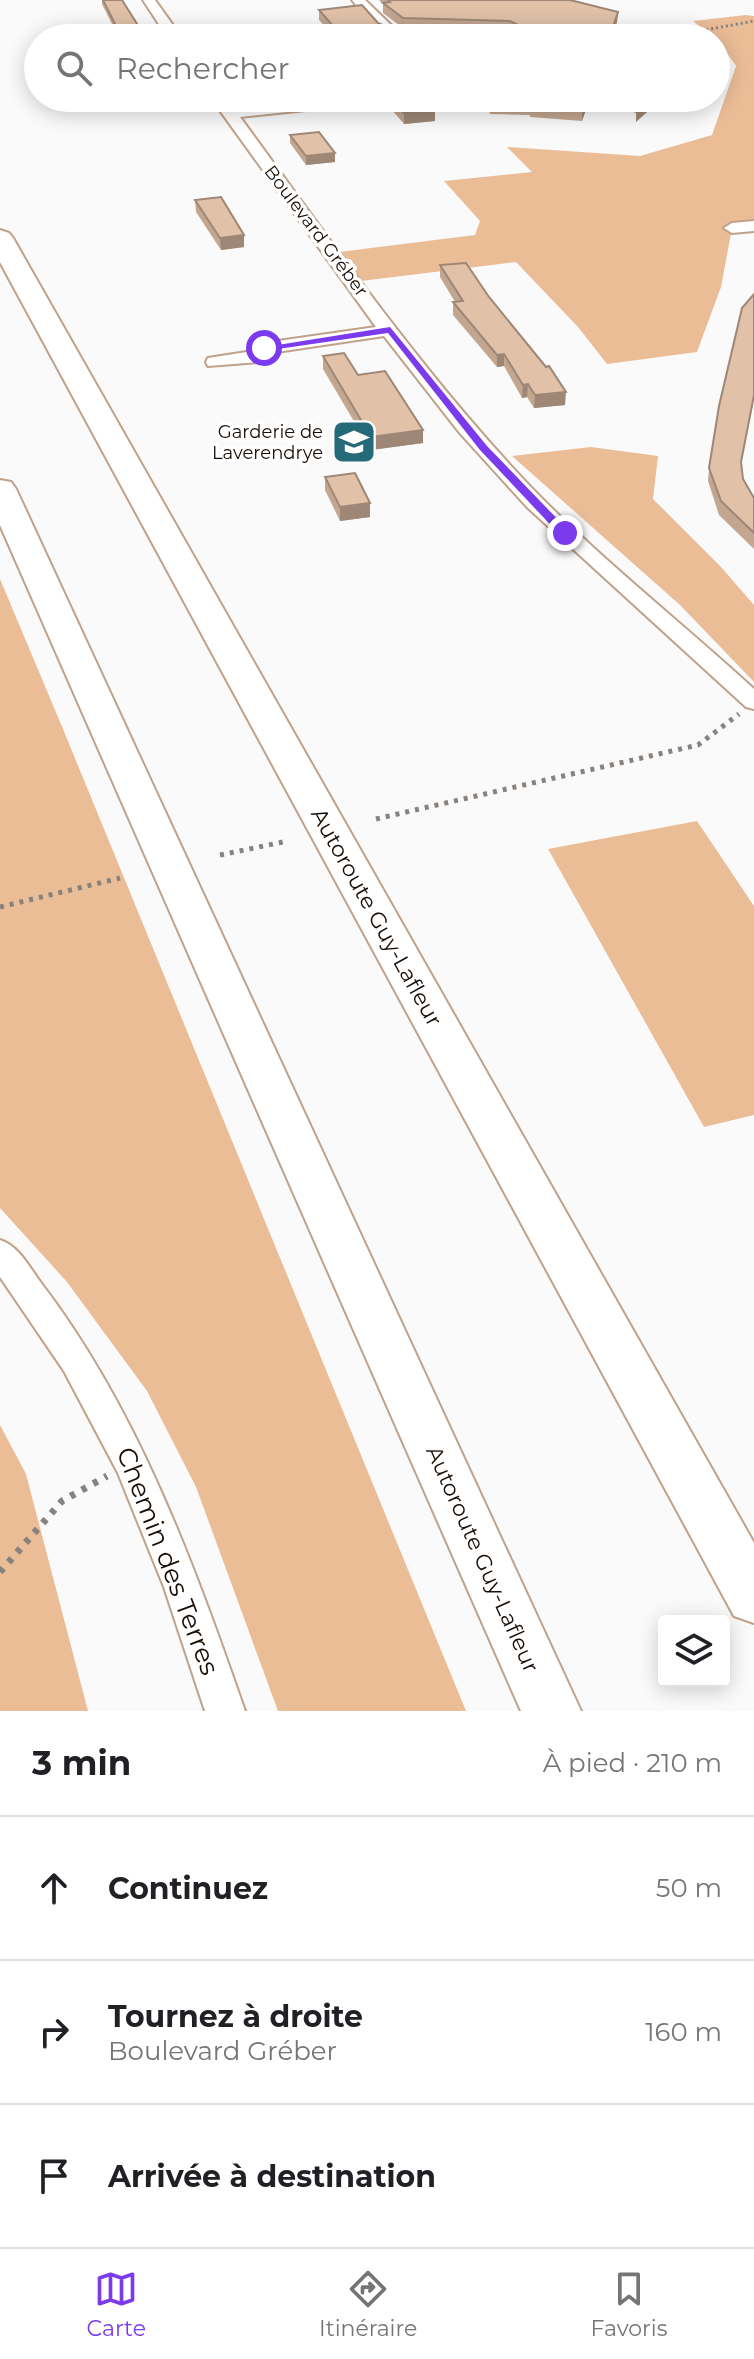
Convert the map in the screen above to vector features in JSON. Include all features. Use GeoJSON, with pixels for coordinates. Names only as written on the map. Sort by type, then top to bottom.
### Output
{"type":"FeatureCollection","features":[{"type":"Feature","properties":{"kind":"highway","name":"Autoroute Guy-Lafleur"},"geometry":{"type":"LineString","coordinates":[[0,238],[754,1597]]}},
{"type":"Feature","properties":{"kind":"highway","name":"Autoroute Guy-Lafleur"},"geometry":{"type":"LineString","coordinates":[[0,489],[551,1711]]}},
{"type":"Feature","properties":{"kind":"street"},"geometry":{"type":"LineString","coordinates":[[149,0],[165,24]]}},
{"type":"Feature","properties":{"kind":"street"},"geometry":{"type":"LineString","coordinates":[[358,0],[384,24]]}},
{"type":"Feature","properties":{"kind":"street","name":"Boulevard Gréber"},"geometry":{"type":"LineString","coordinates":[[228,112],[390,330],[484,448],[565,533],[751,706]]}},
{"type":"Feature","properties":{"kind":"street"},"geometry":{"type":"LineString","coordinates":[[732,228],[754,226]]}},
{"type":"Feature","properties":{"kind":"street"},"geometry":{"type":"LineString","coordinates":[[215,362],[259,356],[264,348],[390,330]]}},
{"type":"Feature","properties":{"kind":"street","name":"Chemin des Terres"},"geometry":{"type":"LineString","coordinates":[[0,1253],[81,1366],[133,1463],[176,1567],[225,1711]]}},
{"type":"Feature","properties":{"kind":"path"},"geometry":{"type":"LineString","coordinates":[[730,25],[754,21]]}},
{"type":"Feature","properties":{"kind":"path"},"geometry":{"type":"LineString","coordinates":[[376,819],[698,745],[712,739],[729,719],[751,706]]}},
{"type":"Feature","properties":{"kind":"path"},"geometry":{"type":"LineString","coordinates":[[220,855],[283,842]]}},
{"type":"Feature","properties":{"kind":"path"},"geometry":{"type":"LineString","coordinates":[[0,907],[120,878]]}},
{"type":"Feature","properties":{"kind":"path"},"geometry":{"type":"LineString","coordinates":[[0,1572],[62,1501],[133,1463]]}},
{"type":"Feature","properties":{"kind":"shaded area"},"geometry":{"type":"Polygon","coordinates":[[[754,16],[754,226],[732,228],[721,287],[697,352],[607,364],[578,327],[516,262],[353,282],[331,253],[475,235],[480,221],[444,181],[532,172],[507,147],[640,156],[712,135],[720,112],[730,112],[730,83],[736,66],[730,57],[730,24],[697,24],[693,21],[754,16]]]}},
{"type":"Feature","properties":{"kind":"shaded area"},"geometry":{"type":"Polygon","coordinates":[[[591,447],[658,456],[653,499],[754,605],[754,682],[680,605],[512,456],[591,447]]]}},
{"type":"Feature","properties":{"kind":"shaded area"},"geometry":{"type":"Polygon","coordinates":[[[0,579],[466,1711],[278,1711],[196,1487],[147,1391],[67,1282],[0,1208],[0,579]]]}},
{"type":"Feature","properties":{"kind":"shaded area"},"geometry":{"type":"Polygon","coordinates":[[[697,821],[754,906],[754,1115],[704,1127],[548,849],[697,821]]]}},
{"type":"Feature","properties":{"kind":"shaded area"},"geometry":{"type":"Polygon","coordinates":[[[0,1425],[26,1474],[88,1711],[0,1711],[0,1425]]]}},
{"type":"Feature","properties":{"kind":"building"},"geometry":{"type":"Polygon","coordinates":[[[103,0],[122,0],[137,24],[115,24],[103,0]]]}},
{"type":"Feature","properties":{"kind":"building"},"geometry":{"type":"Polygon","coordinates":[[[388,0],[570,0],[618,12],[614,24],[516,24],[510,21],[403,18],[383,3],[390,2],[388,0]]]}},
{"type":"Feature","properties":{"kind":"building"},"geometry":{"type":"Polygon","coordinates":[[[362,5],[378,23],[331,24],[319,10],[362,5]]]}},
{"type":"Feature","properties":{"kind":"building"},"geometry":{"type":"Polygon","coordinates":[[[319,132],[335,153],[306,156],[290,135],[319,132]]]}},
{"type":"Feature","properties":{"kind":"building"},"geometry":{"type":"Polygon","coordinates":[[[221,197],[244,235],[220,238],[195,200],[221,197]]]}},
{"type":"Feature","properties":{"kind":"building"},"geometry":{"type":"Polygon","coordinates":[[[466,263],[489,297],[546,367],[549,366],[566,392],[535,395],[528,384],[523,385],[504,354],[497,355],[453,302],[463,301],[440,265],[466,263]]]}},
{"type":"Feature","properties":{"kind":"building"},"geometry":{"type":"Polygon","coordinates":[[[754,294],[754,395],[741,462],[743,479],[754,498],[754,533],[721,501],[709,468],[719,406],[742,308],[754,294]]]}},
{"type":"Feature","properties":{"kind":"building"},"geometry":{"type":"Polygon","coordinates":[[[344,353],[358,375],[385,371],[423,430],[371,437],[323,356],[344,353]]]}},
{"type":"Feature","properties":{"kind":"building"},"geometry":{"type":"Polygon","coordinates":[[[355,473],[370,503],[340,507],[325,477],[355,473]]]}},
{"type":"Feature","properties":{"kind":"place","name":"Garderie de Laverendrye"},"geometry":{"type":"Point","coordinates":[354,442]}},
{"type":"Feature","properties":{"kind":"route"},"geometry":{"type":"LineString","coordinates":[[264,348],[390,330],[484,448],[565,533]]}}]}
